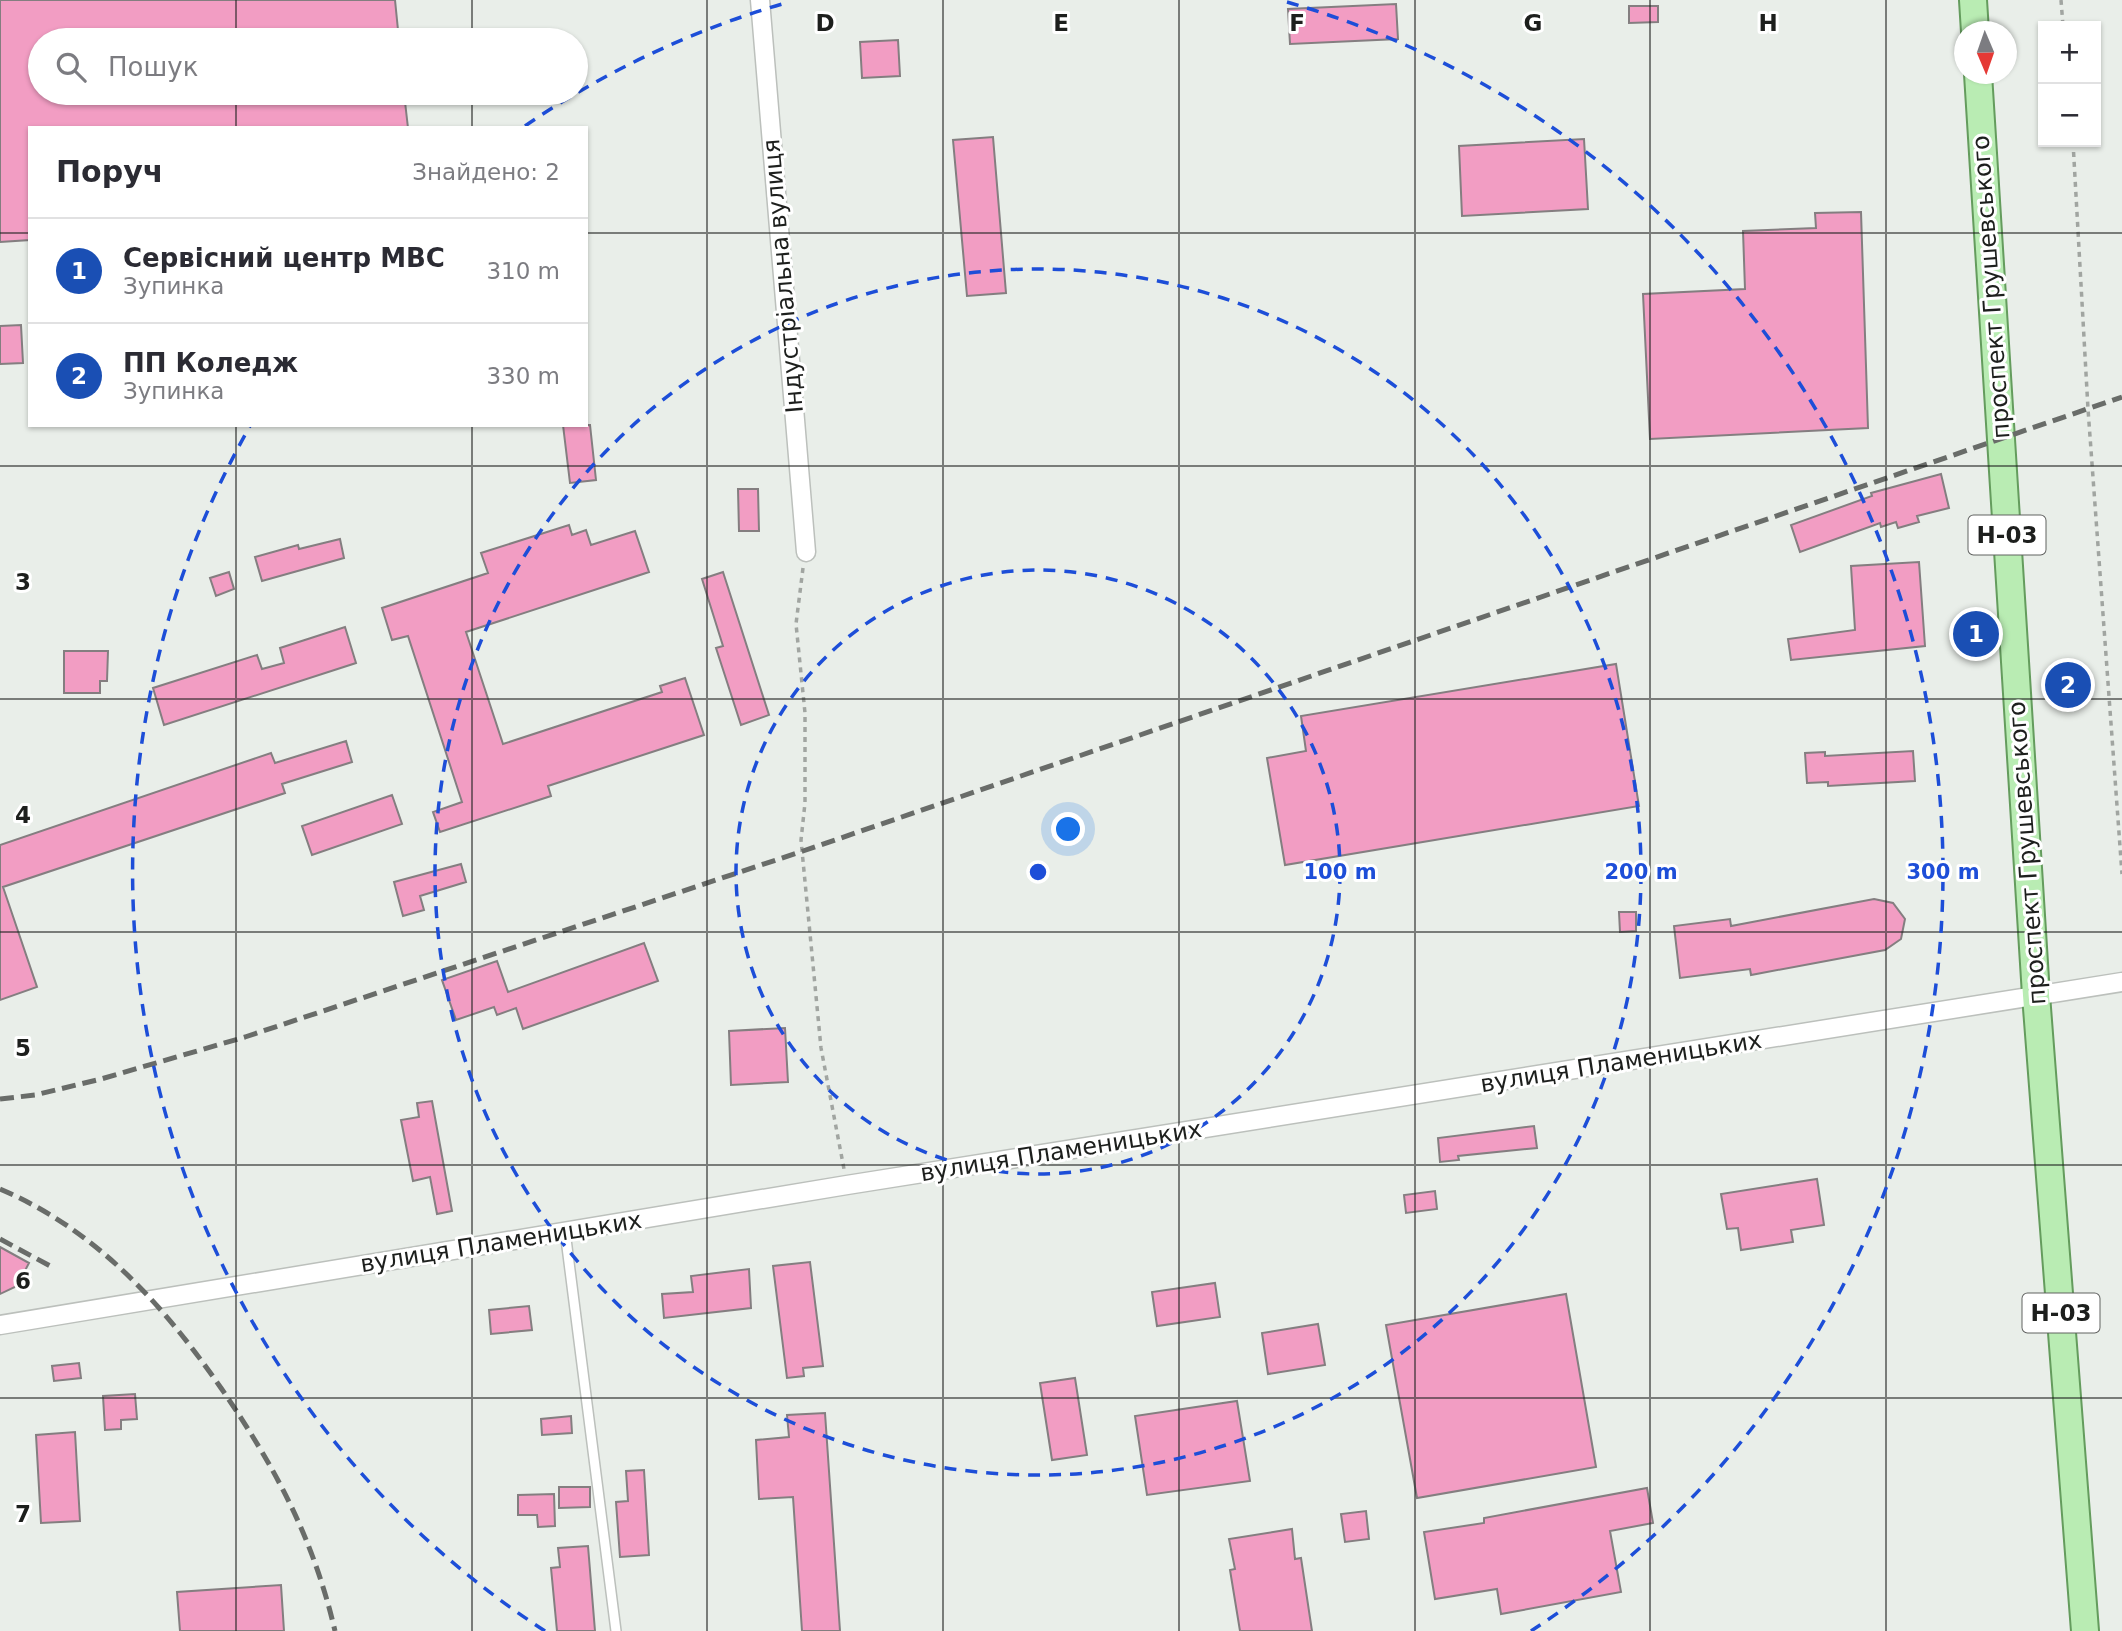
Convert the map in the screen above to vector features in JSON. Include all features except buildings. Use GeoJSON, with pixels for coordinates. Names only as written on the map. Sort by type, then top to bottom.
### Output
{"type":"FeatureCollection","features":[{"type":"Feature","properties":{"kind":"main road"},"geometry":{"type":"LineString","coordinates":[[1973,0],[1974,21]]}},
{"type":"Feature","properties":{"kind":"main road","name":"проспект Грушевського"},"geometry":{"type":"LineString","coordinates":[[1979,84],[2036,996],[2085,1631]]}},
{"type":"Feature","properties":{"kind":"street","name":"Індустріальна вулиця"},"geometry":{"type":"LineString","coordinates":[[760,0],[806,552]]}},
{"type":"Feature","properties":{"kind":"street","name":"вулиця Пламеницьких"},"geometry":{"type":"LineString","coordinates":[[0,1325],[847,1185],[2122,982]]}},
{"type":"Feature","properties":{"kind":"lane"},"geometry":{"type":"LineString","coordinates":[[565,1231],[616,1631]]}},
{"type":"Feature","properties":{"kind":"path"},"geometry":{"type":"LineString","coordinates":[[2061,0],[2063,21]]}},
{"type":"Feature","properties":{"kind":"path"},"geometry":{"type":"LineString","coordinates":[[2073,147],[2088,409],[2122,874]]}},
{"type":"Feature","properties":{"kind":"path"},"geometry":{"type":"LineString","coordinates":[[806,552],[796,624],[805,713],[806,803],[801,840],[821,1048],[847,1185]]}},
{"type":"Feature","properties":{"kind":"railway"},"geometry":{"type":"LineString","coordinates":[[0,1099],[35,1095],[101,1079],[245,1037],[803,851],[2122,397]]}},
{"type":"Feature","properties":{"kind":"railway"},"geometry":{"type":"LineString","coordinates":[[0,1189],[67,1225],[97,1248],[150,1298],[199,1357],[258,1446],[290,1504],[316,1564],[335,1631]]}},
{"type":"Feature","properties":{"kind":"railway"},"geometry":{"type":"LineString","coordinates":[[0,1239],[52,1267]]}},
{"type":"Feature","properties":{"kind":"place","name":"Сервісний центр МВС"},"geometry":{"type":"Point","coordinates":[1976,634]}},
{"type":"Feature","properties":{"kind":"place","name":"ПП Коледж"},"geometry":{"type":"Point","coordinates":[2068,685]}}]}
